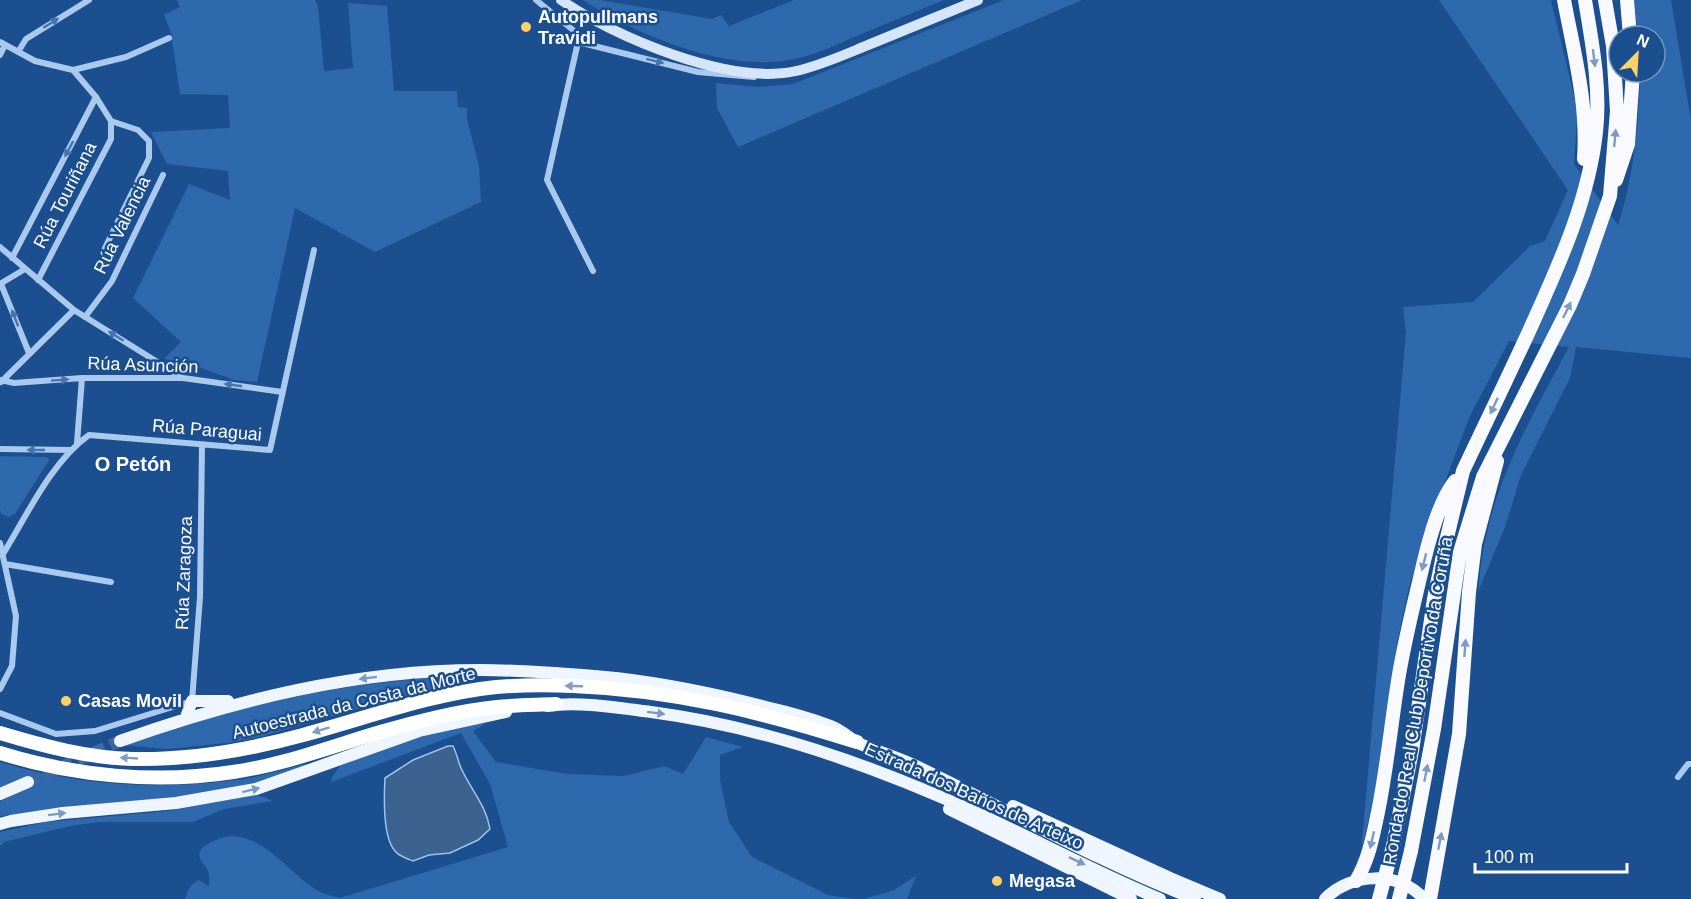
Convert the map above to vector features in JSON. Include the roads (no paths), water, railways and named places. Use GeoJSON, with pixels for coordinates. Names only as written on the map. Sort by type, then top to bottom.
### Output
{"type":"FeatureCollection","features":[{"type":"Feature","properties":{"kind":"highway"},"geometry":{"type":"LineString","coordinates":[[1564,0],[1585,118],[1584,160],[1575,220]]}},
{"type":"Feature","properties":{"kind":"highway","name":"Ronda do Real Club Deportivo da Coruña"},"geometry":{"type":"LineString","coordinates":[[1379,899],[1393,846],[1412,751],[1444,546],[1463,471],[1557,270],[1590,172],[1596,129],[1596,63],[1585,0]]}},
{"type":"Feature","properties":{"kind":"highway","name":"Ronda do Real Club Deportivo da Coruña"},"geometry":{"type":"LineString","coordinates":[[1399,899],[1411,851],[1434,729],[1460,552],[1483,477],[1570,305],[1610,196],[1617,111],[1613,46],[1605,0]]}},
{"type":"Feature","properties":{"kind":"highway"},"geometry":{"type":"LineString","coordinates":[[1627,2],[1629,24]]}},
{"type":"Feature","properties":{"kind":"highway"},"geometry":{"type":"LineString","coordinates":[[1610,196],[1628,144],[1633,84]]}},
{"type":"Feature","properties":{"kind":"highway"},"geometry":{"type":"LineString","coordinates":[[1430,899],[1459,734],[1469,592],[1475,544],[1506,430]]}},
{"type":"Feature","properties":{"kind":"highway"},"geometry":{"type":"LineString","coordinates":[[1356,881],[1374,836],[1388,762],[1407,633],[1429,542],[1449,488],[1463,471]]}},
{"type":"Feature","properties":{"kind":"highway","name":"Autoestrada da Costa da Morte"},"geometry":{"type":"LineString","coordinates":[[0,733],[78,753],[132,759],[181,757],[239,750],[452,695],[496,687],[537,685],[623,689],[687,697],[797,723],[857,742]]}},
{"type":"Feature","properties":{"kind":"highway","name":"Autoestrada da Costa da Morte"},"geometry":{"type":"LineString","coordinates":[[0,753],[78,772],[127,776],[187,776],[233,772],[308,755],[379,733],[452,715],[497,707],[556,704]]}},
{"type":"Feature","properties":{"kind":"main road"},"geometry":{"type":"LineString","coordinates":[[561,0],[590,19],[654,48],[721,68],[774,74],[794,72],[823,64],[978,0]]}},
{"type":"Feature","properties":{"kind":"main road","name":"Estrada dos Baños de Arteixo"},"geometry":{"type":"LineString","coordinates":[[244,701],[346,682],[406,674],[478,670],[567,673],[667,684],[720,695],[791,713],[834,727],[857,742],[917,767],[1104,859],[1195,899]]}},
{"type":"Feature","properties":{"kind":"main road"},"geometry":{"type":"LineString","coordinates":[[186,717],[192,701],[244,701]]}},
{"type":"Feature","properties":{"kind":"main road"},"geometry":{"type":"LineString","coordinates":[[120,741],[186,717],[244,701]]}},
{"type":"Feature","properties":{"kind":"main road","name":"Estrada dos Baños de Arteixo"},"geometry":{"type":"LineString","coordinates":[[0,824],[63,813],[176,803],[231,794],[286,779],[419,731],[495,714],[556,704],[611,707],[679,716],[767,736],[851,761],[934,793],[1160,899]]}},
{"type":"Feature","properties":{"kind":"main road"},"geometry":{"type":"LineString","coordinates":[[851,761],[1131,899]]}},
{"type":"Feature","properties":{"kind":"main road"},"geometry":{"type":"LineString","coordinates":[[917,767],[1004,802],[1220,899]]}},
{"type":"Feature","properties":{"kind":"main road"},"geometry":{"type":"LineString","coordinates":[[0,794],[28,782]]}},
{"type":"Feature","properties":{"kind":"main road"},"geometry":{"type":"LineString","coordinates":[[1325,899],[1343,885],[1369,878],[1399,881],[1411,887],[1424,899]]}},
{"type":"Feature","properties":{"kind":"street"},"geometry":{"type":"LineString","coordinates":[[18,52],[26,39],[89,0]]}},
{"type":"Feature","properties":{"kind":"street"},"geometry":{"type":"LineString","coordinates":[[536,0],[573,30],[578,42],[548,180],[593,271]]}},
{"type":"Feature","properties":{"kind":"street"},"geometry":{"type":"LineString","coordinates":[[0,55],[3,43],[34,61],[73,70],[126,57],[168,38]]}},
{"type":"Feature","properties":{"kind":"street"},"geometry":{"type":"LineString","coordinates":[[578,42],[698,72],[756,78],[774,74]]}},
{"type":"Feature","properties":{"kind":"street"},"geometry":{"type":"LineString","coordinates":[[73,70],[96,97],[111,121],[138,130],[149,141],[149,158],[104,250]]}},
{"type":"Feature","properties":{"kind":"street"},"geometry":{"type":"LineString","coordinates":[[12,258],[96,97]]}},
{"type":"Feature","properties":{"kind":"street","name":"Rúa Touriñana"},"geometry":{"type":"LineString","coordinates":[[38,280],[111,139],[111,121]]}},
{"type":"Feature","properties":{"kind":"street","name":"Rúa Valencia"},"geometry":{"type":"LineString","coordinates":[[85,317],[112,281],[163,175]]}},
{"type":"Feature","properties":{"kind":"street","name":"Rúa Touriñana"},"geometry":{"type":"LineString","coordinates":[[0,248],[74,310],[183,378]]}},
{"type":"Feature","properties":{"kind":"street","name":"Rúa Paraguai"},"geometry":{"type":"LineString","coordinates":[[77,443],[89,435],[270,450],[314,250]]}},
{"type":"Feature","properties":{"kind":"street"},"geometry":{"type":"LineString","coordinates":[[25,269],[1,284],[28,353]]}},
{"type":"Feature","properties":{"kind":"street"},"geometry":{"type":"LineString","coordinates":[[1,382],[74,310]]}},
{"type":"Feature","properties":{"kind":"street"},"geometry":{"type":"LineString","coordinates":[[3,554],[50,478],[77,443],[82,378]]}},
{"type":"Feature","properties":{"kind":"street","name":"Rúa Asunción"},"geometry":{"type":"LineString","coordinates":[[1,382],[82,378],[183,378],[282,393]]}},
{"type":"Feature","properties":{"kind":"street","name":"Rúa Zaragoza"},"geometry":{"type":"LineString","coordinates":[[192,701],[200,597],[202,445]]}},
{"type":"Feature","properties":{"kind":"street"},"geometry":{"type":"LineString","coordinates":[[0,449],[71,450]]}},
{"type":"Feature","properties":{"kind":"street"},"geometry":{"type":"LineString","coordinates":[[0,543],[16,616],[12,666],[0,689]]}},
{"type":"Feature","properties":{"kind":"street"},"geometry":{"type":"LineString","coordinates":[[5,564],[111,582]]}},
{"type":"Feature","properties":{"kind":"street"},"geometry":{"type":"LineString","coordinates":[[0,713],[56,734],[95,730],[192,701]]}},
{"type":"Feature","properties":{"kind":"street"},"geometry":{"type":"LineString","coordinates":[[1678,777],[1688,764],[1691,764]]}},
{"type":"Feature","properties":{"kind":"tunnel"},"geometry":{"type":"LineString","coordinates":[[28,782],[120,741]]}},
{"type":"Feature","properties":{"kind":"place","name":"Autopullmans Travidi"},"geometry":{"type":"Point","coordinates":[526,27]}},
{"type":"Feature","properties":{"kind":"place","name":"Casas Movil"},"geometry":{"type":"Point","coordinates":[66,701]}},
{"type":"Feature","properties":{"kind":"place","name":"Megasa"},"geometry":{"type":"Point","coordinates":[997,881]}},
{"type":"Feature","properties":{"kind":"district","name":"O Petón"},"geometry":{"type":"Point","coordinates":[133,464]}}]}
